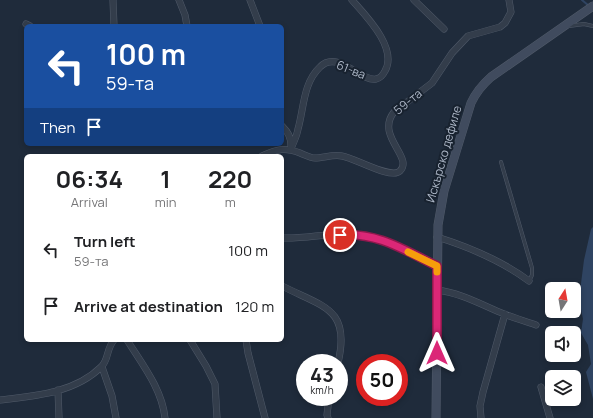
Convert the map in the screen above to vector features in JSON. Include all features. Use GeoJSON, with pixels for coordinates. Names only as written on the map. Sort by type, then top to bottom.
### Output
{"type":"FeatureCollection","features":[{"type":"Feature","properties":{"kind":"main road","name":"Искърско дефиле"},"geometry":{"type":"LineString","coordinates":[[436,418],[437,237],[440,208],[464,125],[476,93],[482,84],[491,77],[590,8]]}},
{"type":"Feature","properties":{"kind":"street"},"geometry":{"type":"LineString","coordinates":[[113,0],[114,24]]}},
{"type":"Feature","properties":{"kind":"street"},"geometry":{"type":"LineString","coordinates":[[179,0],[185,14],[187,24]]}},
{"type":"Feature","properties":{"kind":"street"},"geometry":{"type":"LineString","coordinates":[[250,0],[259,24]]}},
{"type":"Feature","properties":{"kind":"street","name":"61-ва"},"geometry":{"type":"LineString","coordinates":[[291,149],[298,131],[305,93],[309,82],[321,66],[328,62],[337,62],[369,78],[376,79],[382,76],[386,69],[388,59],[382,38],[374,25],[352,0]]}},
{"type":"Feature","properties":{"kind":"street"},"geometry":{"type":"LineString","coordinates":[[414,0],[444,29]]}},
{"type":"Feature","properties":{"kind":"street","name":"59-та"},"geometry":{"type":"LineString","coordinates":[[291,149],[314,158],[333,155],[352,158],[387,173],[394,174],[398,172],[402,169],[403,159],[391,138],[388,129],[390,117],[394,112],[432,83],[452,53],[468,36],[500,27],[505,23],[511,12],[511,4],[509,0]]}},
{"type":"Feature","properties":{"kind":"street"},"geometry":{"type":"LineString","coordinates":[[266,154],[281,149],[291,149],[291,139],[284,128]]}},
{"type":"Feature","properties":{"kind":"street"},"geometry":{"type":"LineString","coordinates":[[284,238],[350,234],[368,236],[385,240],[437,266]]}},
{"type":"Feature","properties":{"kind":"street"},"geometry":{"type":"LineString","coordinates":[[437,237],[462,245],[504,265],[529,280]]}},
{"type":"Feature","properties":{"kind":"street"},"geometry":{"type":"LineString","coordinates":[[284,287],[324,307],[335,316],[340,324],[342,336],[340,354]]}},
{"type":"Feature","properties":{"kind":"street"},"geometry":{"type":"LineString","coordinates":[[437,290],[448,291],[536,325]]}},
{"type":"Feature","properties":{"kind":"street"},"geometry":{"type":"LineString","coordinates":[[481,418],[480,406],[505,314]]}},
{"type":"Feature","properties":{"kind":"street"},"geometry":{"type":"LineString","coordinates":[[0,400],[30,397],[58,390],[85,380],[102,367],[105,362],[108,348],[112,342]]}},
{"type":"Feature","properties":{"kind":"street"},"geometry":{"type":"LineString","coordinates":[[128,342],[162,400],[165,418]]}},
{"type":"Feature","properties":{"kind":"street"},"geometry":{"type":"LineString","coordinates":[[191,342],[215,384],[217,418]]}},
{"type":"Feature","properties":{"kind":"street"},"geometry":{"type":"LineString","coordinates":[[246,342],[265,418]]}},
{"type":"Feature","properties":{"kind":"street"},"geometry":{"type":"LineString","coordinates":[[102,367],[112,396],[116,418]]}},
{"type":"Feature","properties":{"kind":"street"},"geometry":{"type":"LineString","coordinates":[[541,387],[550,418]]}},
{"type":"Feature","properties":{"kind":"street"},"geometry":{"type":"LineString","coordinates":[[58,390],[59,418]]}},
{"type":"Feature","properties":{"kind":"street"},"geometry":{"type":"LineString","coordinates":[[328,406],[328,418]]}},
{"type":"Feature","properties":{"kind":"lane"},"geometry":{"type":"LineString","coordinates":[[563,27],[584,24],[593,26]]}},
{"type":"Feature","properties":{"kind":"lane"},"geometry":{"type":"LineString","coordinates":[[501,162],[532,268],[532,275],[529,280]]}},
{"type":"Feature","properties":{"kind":"water"},"geometry":{"type":"Polygon","coordinates":[[[593,227],[593,399],[586,372],[591,364],[588,345],[581,333],[583,319],[581,309],[581,283],[584,260],[591,229],[593,227]]]}},
{"type":"Feature","properties":{"kind":"waterway"},"geometry":{"type":"LineString","coordinates":[[582,0],[589,6]]}},
{"type":"Feature","properties":{"kind":"slow traffic"},"geometry":{"type":"LineString","coordinates":[[408,252],[437,266],[437,272]]}},
{"type":"Feature","properties":{"kind":"route"},"geometry":{"type":"LineString","coordinates":[[340,235],[350,234],[368,236],[385,240],[437,266],[437,353]]}}]}
